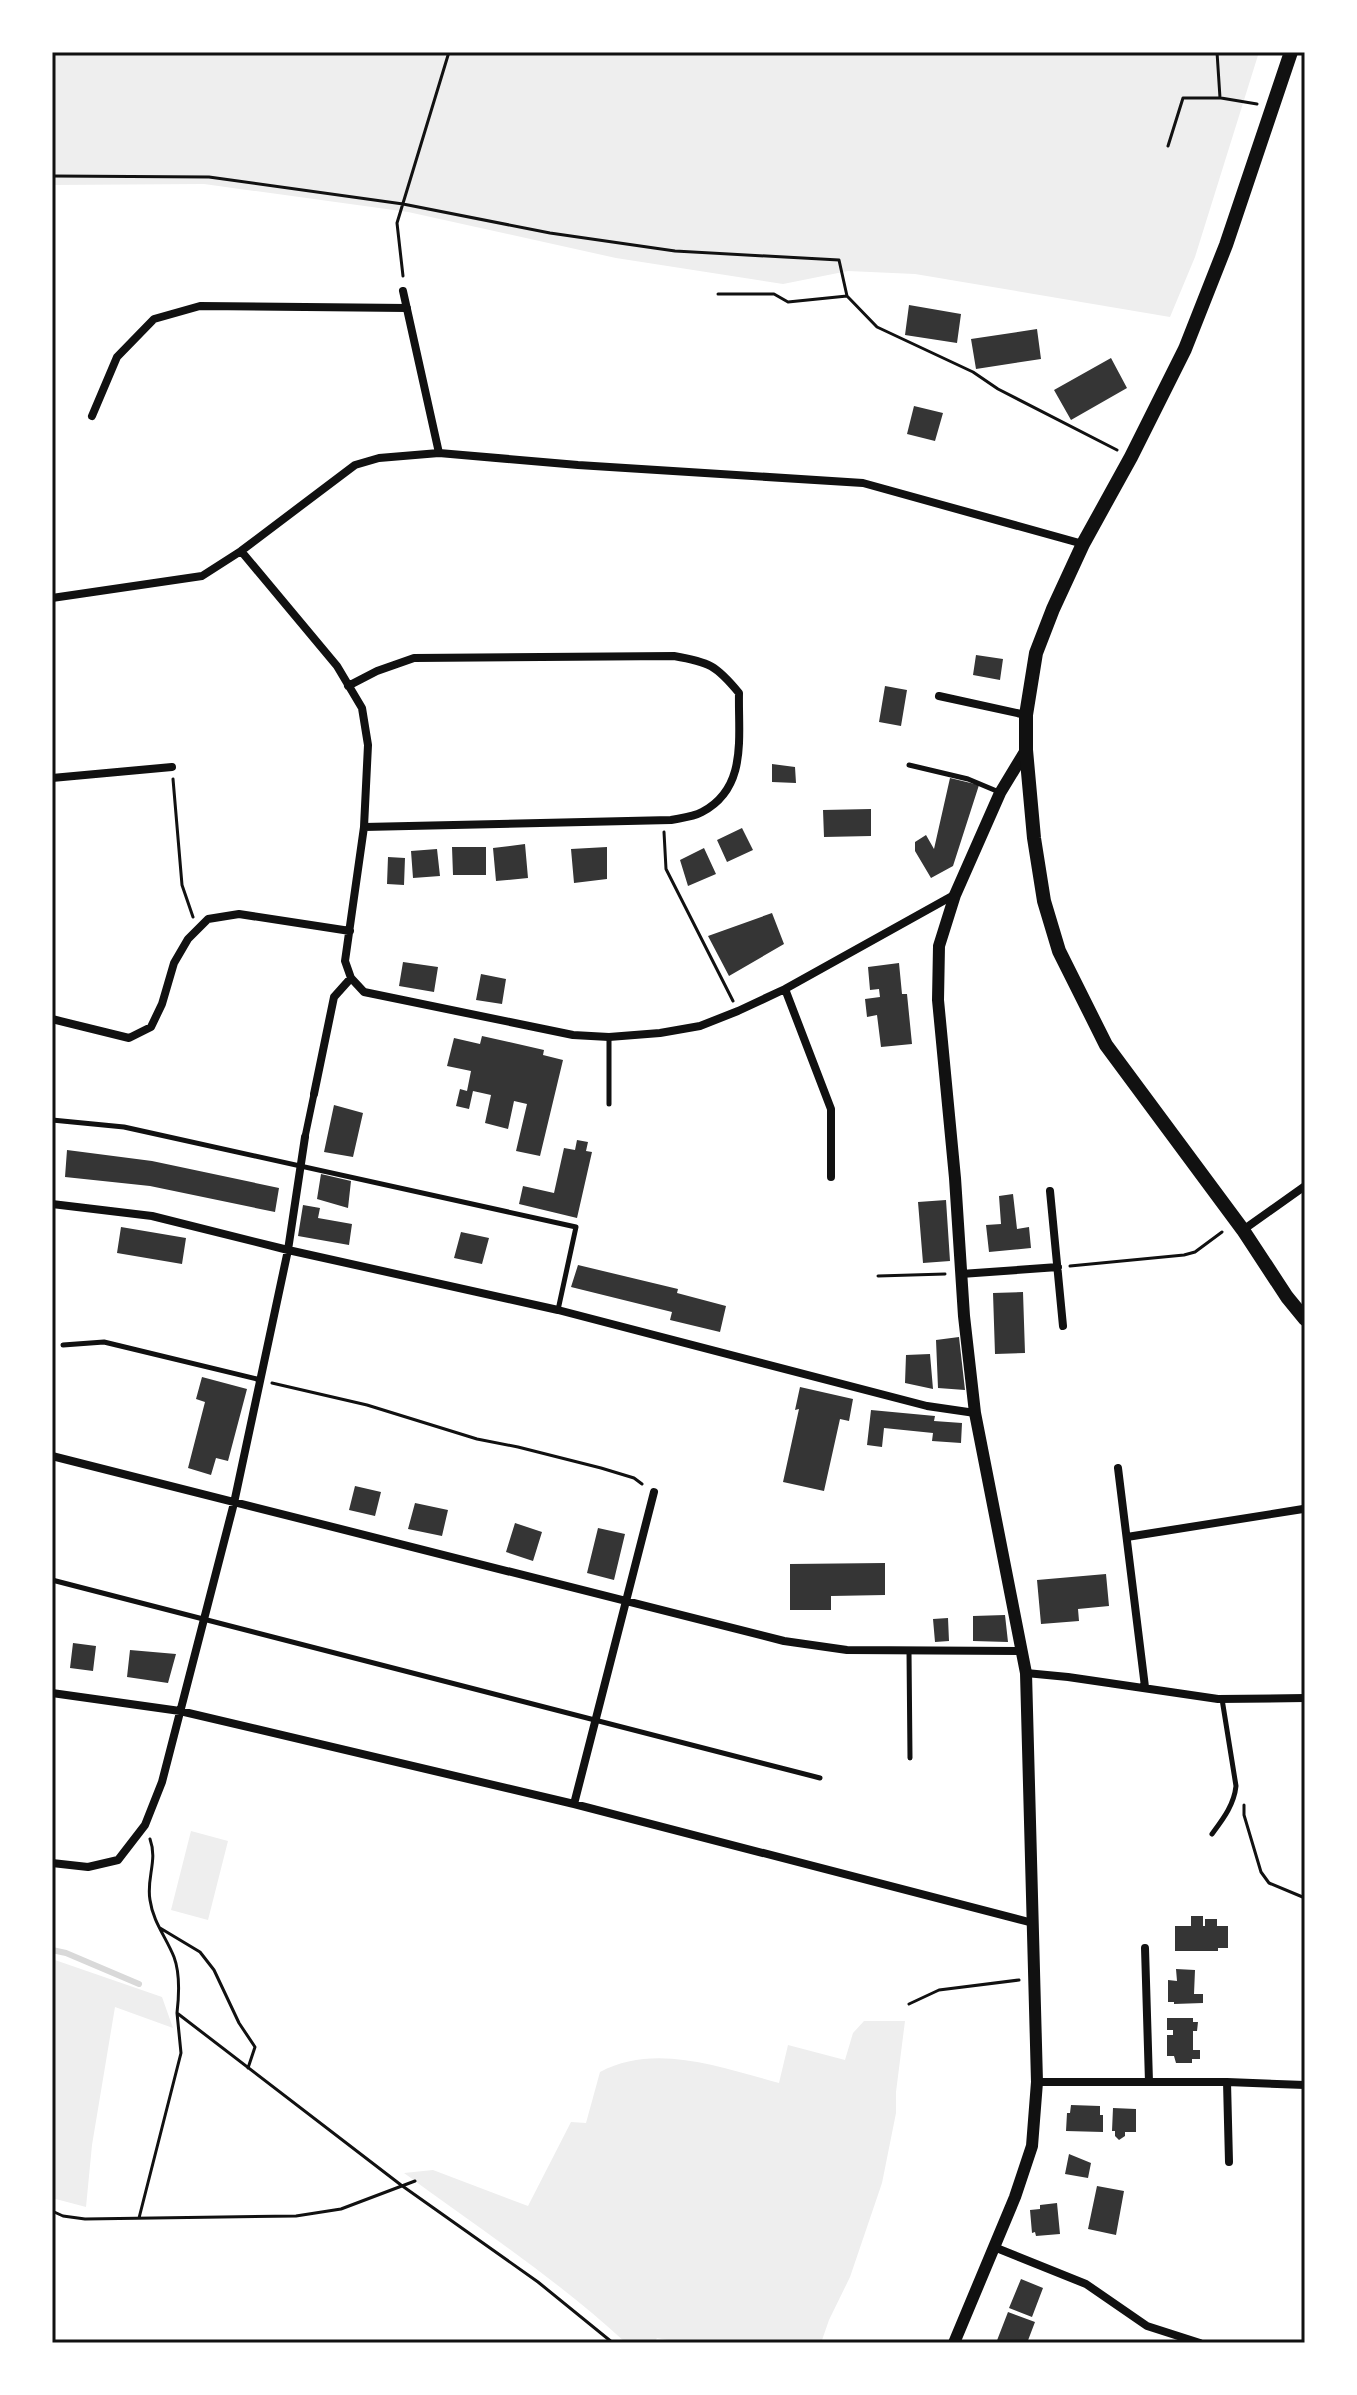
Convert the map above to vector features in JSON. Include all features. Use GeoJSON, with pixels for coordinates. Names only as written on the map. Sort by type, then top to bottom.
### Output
{"type":"FeatureCollection","features":[{"type":"Feature","properties":{"kind":"main road"},"geometry":{"type":"LineString","coordinates":[[1291,52],[1226,245],[1185,349],[1083,544],[1036,653],[1026,715],[1026,750],[1034,838],[1059,951],[1106,1045],[1305,1319]]}},
{"type":"Feature","properties":{"kind":"street"},"geometry":{"type":"LineString","coordinates":[[403,291],[439,453]]}},
{"type":"Feature","properties":{"kind":"street"},"geometry":{"type":"LineString","coordinates":[[92,416],[117,357],[154,319],[200,306],[407,308]]}},
{"type":"Feature","properties":{"kind":"street"},"geometry":{"type":"LineString","coordinates":[[52,598],[202,576],[241,551],[355,465],[379,458],[439,453],[863,483],[1083,544]]}},
{"type":"Feature","properties":{"kind":"street"},"geometry":{"type":"LineString","coordinates":[[241,551],[337,666],[362,708],[368,745],[364,827],[345,961],[351,978],[364,992],[573,1035],[609,1037],[660,1033],[700,1026],[738,1011],[785,989],[955,895]]}},
{"type":"Feature","properties":{"kind":"street"},"geometry":{"type":"LineString","coordinates":[[348,686],[377,671],[414,658],[674,656],[704,662],[723,674],[739,693],[738,766],[726,794],[701,813],[663,821],[364,827]]}},
{"type":"Feature","properties":{"kind":"street"},"geometry":{"type":"LineString","coordinates":[[939,696],[1026,715]]}},
{"type":"Feature","properties":{"kind":"street"},"geometry":{"type":"LineString","coordinates":[[956,2337],[1015,2197],[1032,2146],[1037,2082],[1026,1673],[975,1413],[938,1000],[939,946],[955,895],[1000,793],[1026,750]]}},
{"type":"Feature","properties":{"kind":"street"},"geometry":{"type":"LineString","coordinates":[[52,778],[172,767]]}},
{"type":"Feature","properties":{"kind":"street"},"geometry":{"type":"LineString","coordinates":[[52,1019],[129,1038],[151,1027],[162,1004],[174,963],[188,939],[208,919],[239,914],[350,931]]}},
{"type":"Feature","properties":{"kind":"street"},"geometry":{"type":"LineString","coordinates":[[52,1863],[88,1867],[118,1860],[145,1825],[162,1782],[234,1503],[261,1380],[334,997],[351,978]]}},
{"type":"Feature","properties":{"kind":"street"},"geometry":{"type":"LineString","coordinates":[[785,989],[831,1109],[831,1177]]}},
{"type":"Feature","properties":{"kind":"street"},"geometry":{"type":"LineString","coordinates":[[1240,1226],[1305,1186]]}},
{"type":"Feature","properties":{"kind":"street"},"geometry":{"type":"LineString","coordinates":[[1050,1191],[1063,1326]]}},
{"type":"Feature","properties":{"kind":"street"},"geometry":{"type":"LineString","coordinates":[[52,1204],[152,1216],[288,1250],[558,1310],[927,1406],[975,1413]]}},
{"type":"Feature","properties":{"kind":"street"},"geometry":{"type":"LineString","coordinates":[[961,1274],[1058,1267]]}},
{"type":"Feature","properties":{"kind":"street"},"geometry":{"type":"LineString","coordinates":[[52,1456],[784,1641],[847,1650],[1021,1651]]}},
{"type":"Feature","properties":{"kind":"street"},"geometry":{"type":"LineString","coordinates":[[1118,1468],[1145,1687]]}},
{"type":"Feature","properties":{"kind":"street"},"geometry":{"type":"LineString","coordinates":[[574,1804],[654,1492]]}},
{"type":"Feature","properties":{"kind":"street"},"geometry":{"type":"LineString","coordinates":[[1127,1537],[1303,1509]]}},
{"type":"Feature","properties":{"kind":"street"},"geometry":{"type":"LineString","coordinates":[[1026,1673],[1222,1699],[1305,1698]]}},
{"type":"Feature","properties":{"kind":"street"},"geometry":{"type":"LineString","coordinates":[[52,1693],[180,1711],[574,1804],[1033,1923]]}},
{"type":"Feature","properties":{"kind":"street"},"geometry":{"type":"LineString","coordinates":[[1145,1948],[1149,2082]]}},
{"type":"Feature","properties":{"kind":"street"},"geometry":{"type":"LineString","coordinates":[[1037,2082],[1305,2085]]}},
{"type":"Feature","properties":{"kind":"street"},"geometry":{"type":"LineString","coordinates":[[1227,2082],[1229,2162]]}},
{"type":"Feature","properties":{"kind":"street"},"geometry":{"type":"LineString","coordinates":[[994,2247],[1086,2284],[1147,2326],[1200,2343]]}},
{"type":"Feature","properties":{"kind":"lane"},"geometry":{"type":"LineString","coordinates":[[909,765],[968,779],[1000,793]]}},
{"type":"Feature","properties":{"kind":"lane"},"geometry":{"type":"LineString","coordinates":[[609,1037],[609,1104]]}},
{"type":"Feature","properties":{"kind":"lane"},"geometry":{"type":"LineString","coordinates":[[52,1120],[124,1127],[576,1227],[558,1310]]}},
{"type":"Feature","properties":{"kind":"lane"},"geometry":{"type":"LineString","coordinates":[[63,1345],[104,1342],[261,1380]]}},
{"type":"Feature","properties":{"kind":"lane"},"geometry":{"type":"LineString","coordinates":[[52,1580],[820,1778]]}},
{"type":"Feature","properties":{"kind":"lane"},"geometry":{"type":"LineString","coordinates":[[909,1651],[910,1758]]}},
{"type":"Feature","properties":{"kind":"lane"},"geometry":{"type":"LineString","coordinates":[[1212,1834],[1230,1809],[1236,1786],[1222,1699]]}},
{"type":"Feature","properties":{"kind":"path"},"geometry":{"type":"LineString","coordinates":[[403,291],[404,267],[397,223],[449,52]]}},
{"type":"Feature","properties":{"kind":"path"},"geometry":{"type":"LineString","coordinates":[[1217,52],[1220,98]]}},
{"type":"Feature","properties":{"kind":"path"},"geometry":{"type":"LineString","coordinates":[[1168,146],[1183,98],[1220,98],[1273,107]]}},
{"type":"Feature","properties":{"kind":"path"},"geometry":{"type":"LineString","coordinates":[[52,176],[209,177],[403,204],[550,233],[675,251],[839,260],[847,296],[877,327],[973,372],[998,389],[1131,457]]}},
{"type":"Feature","properties":{"kind":"path"},"geometry":{"type":"LineString","coordinates":[[718,294],[774,294],[788,302],[847,296]]}},
{"type":"Feature","properties":{"kind":"path"},"geometry":{"type":"LineString","coordinates":[[172,767],[182,885],[197,930]]}},
{"type":"Feature","properties":{"kind":"path"},"geometry":{"type":"LineString","coordinates":[[663,821],[666,869],[738,1011]]}},
{"type":"Feature","properties":{"kind":"path"},"geometry":{"type":"LineString","coordinates":[[1058,1267],[1184,1255],[1240,1226]]}},
{"type":"Feature","properties":{"kind":"path"},"geometry":{"type":"LineString","coordinates":[[878,1276],[961,1274]]}},
{"type":"Feature","properties":{"kind":"path"},"geometry":{"type":"LineString","coordinates":[[261,1380],[367,1405],[477,1439],[601,1468],[634,1478],[654,1492]]}},
{"type":"Feature","properties":{"kind":"path"},"geometry":{"type":"LineString","coordinates":[[1245,1802],[1244,1815],[1261,1872],[1269,1883],[1305,1898]]}},
{"type":"Feature","properties":{"kind":"path"},"geometry":{"type":"LineString","coordinates":[[139,2218],[181,2053],[175,1959],[157,1926],[149,1897],[154,1851],[145,1825]]}},
{"type":"Feature","properties":{"kind":"path"},"geometry":{"type":"LineString","coordinates":[[157,1926],[200,1952],[214,1970],[239,2023],[255,2047],[248,2068]]}},
{"type":"Feature","properties":{"kind":"path"},"geometry":{"type":"LineString","coordinates":[[909,2004],[939,1990],[1034,1979]]}},
{"type":"Feature","properties":{"kind":"path"},"geometry":{"type":"LineString","coordinates":[[177,2013],[401,2185],[538,2282],[613,2343]]}},
{"type":"Feature","properties":{"kind":"path"},"geometry":{"type":"LineString","coordinates":[[52,2211],[85,2219],[296,2216],[341,2209],[415,2181]]}},
{"type":"Feature","properties":{"kind":"shaded area"},"geometry":{"type":"Polygon","coordinates":[[[52,52],[1259,52],[1195,257],[1170,317],[915,274],[848,271],[783,284],[616,258],[408,212],[204,184],[52,185],[52,52]]]}},
{"type":"Feature","properties":{"kind":"shaded area"},"geometry":{"type":"Polygon","coordinates":[[[191,1831],[228,1841],[208,1920],[171,1910],[191,1831]]]}},
{"type":"Feature","properties":{"kind":"shaded area"},"geometry":{"type":"Polygon","coordinates":[[[52,1959],[162,1997],[173,2028],[115,2007],[92,2145],[86,2207],[52,2198],[52,1959]]]}},
{"type":"Feature","properties":{"kind":"shaded area"},"geometry":{"type":"Polygon","coordinates":[[[864,2021],[905,2021],[896,2113],[882,2183],[850,2277],[821,2343],[684,2343],[657,2338],[654,2343],[626,2343],[546,2276],[404,2173],[433,2170],[528,2206],[571,2122],[586,2123],[600,2072],[621,2063],[666,2058],[712,2065],[779,2083],[788,2045],[845,2060],[853,2033],[864,2021]]]}},
{"type":"Feature","properties":{"kind":"building"},"geometry":{"type":"Polygon","coordinates":[[[909,305],[961,314],[957,343],[905,335],[909,305]]]}},
{"type":"Feature","properties":{"kind":"building"},"geometry":{"type":"Polygon","coordinates":[[[1037,329],[1041,359],[976,369],[971,339],[1037,329]]]}},
{"type":"Feature","properties":{"kind":"building"},"geometry":{"type":"Polygon","coordinates":[[[1111,358],[1127,388],[1071,420],[1054,390],[1111,358]]]}},
{"type":"Feature","properties":{"kind":"building"},"geometry":{"type":"Polygon","coordinates":[[[914,406],[943,413],[935,441],[907,434],[914,406]]]}},
{"type":"Feature","properties":{"kind":"building"},"geometry":{"type":"Polygon","coordinates":[[[976,655],[1003,659],[1000,680],[973,675],[976,655]]]}},
{"type":"Feature","properties":{"kind":"building"},"geometry":{"type":"Polygon","coordinates":[[[885,686],[907,690],[901,726],[879,722],[885,686]]]}},
{"type":"Feature","properties":{"kind":"building"},"geometry":{"type":"Polygon","coordinates":[[[772,764],[795,767],[796,783],[772,782],[772,764]]]}},
{"type":"Feature","properties":{"kind":"building"},"geometry":{"type":"Polygon","coordinates":[[[950,778],[979,785],[953,866],[931,878],[915,851],[915,842],[926,835],[934,849],[950,778]]]}},
{"type":"Feature","properties":{"kind":"building"},"geometry":{"type":"Polygon","coordinates":[[[871,809],[871,836],[824,837],[823,810],[871,809]]]}},
{"type":"Feature","properties":{"kind":"building"},"geometry":{"type":"Polygon","coordinates":[[[742,828],[753,850],[727,862],[717,840],[742,828]]]}},
{"type":"Feature","properties":{"kind":"building"},"geometry":{"type":"Polygon","coordinates":[[[525,844],[528,878],[496,881],[493,848],[525,844]]]}},
{"type":"Feature","properties":{"kind":"building"},"geometry":{"type":"Polygon","coordinates":[[[452,847],[486,847],[486,875],[453,875],[452,847]]]}},
{"type":"Feature","properties":{"kind":"building"},"geometry":{"type":"Polygon","coordinates":[[[607,847],[607,879],[574,883],[571,849],[607,847]]]}},
{"type":"Feature","properties":{"kind":"building"},"geometry":{"type":"Polygon","coordinates":[[[704,848],[716,874],[688,886],[680,860],[704,848]]]}},
{"type":"Feature","properties":{"kind":"building"},"geometry":{"type":"Polygon","coordinates":[[[437,849],[440,876],[413,878],[411,851],[437,849]]]}},
{"type":"Feature","properties":{"kind":"building"},"geometry":{"type":"Polygon","coordinates":[[[388,857],[405,858],[404,885],[387,884],[388,857]]]}},
{"type":"Feature","properties":{"kind":"building"},"geometry":{"type":"Polygon","coordinates":[[[772,913],[784,944],[729,976],[708,936],[772,913]]]}},
{"type":"Feature","properties":{"kind":"building"},"geometry":{"type":"Polygon","coordinates":[[[403,962],[438,967],[434,992],[399,986],[403,962]]]}},
{"type":"Feature","properties":{"kind":"building"},"geometry":{"type":"Polygon","coordinates":[[[899,963],[902,994],[907,994],[912,1044],[881,1047],[877,1015],[867,1017],[865,999],[880,997],[879,989],[870,990],[868,967],[899,963]]]}},
{"type":"Feature","properties":{"kind":"building"},"geometry":{"type":"Polygon","coordinates":[[[481,974],[506,979],[502,1004],[476,1000],[481,974]]]}},
{"type":"Feature","properties":{"kind":"building"},"geometry":{"type":"Polygon","coordinates":[[[482,1036],[544,1050],[543,1055],[563,1060],[540,1156],[516,1151],[527,1104],[514,1101],[508,1129],[485,1123],[491,1095],[473,1091],[469,1109],[456,1106],[460,1089],[467,1091],[471,1071],[447,1066],[454,1038],[480,1044],[482,1036]]]}},
{"type":"Feature","properties":{"kind":"building"},"geometry":{"type":"Polygon","coordinates":[[[334,1105],[363,1113],[353,1157],[324,1152],[334,1105]]]}},
{"type":"Feature","properties":{"kind":"building"},"geometry":{"type":"Polygon","coordinates":[[[577,1140],[588,1142],[586,1151],[592,1152],[577,1218],[519,1204],[523,1186],[554,1193],[564,1148],[575,1150],[577,1140]]]}},
{"type":"Feature","properties":{"kind":"building"},"geometry":{"type":"Polygon","coordinates":[[[67,1150],[152,1161],[279,1188],[275,1212],[150,1186],[65,1177],[67,1150]]]}},
{"type":"Feature","properties":{"kind":"building"},"geometry":{"type":"Polygon","coordinates":[[[321,1174],[351,1181],[348,1208],[317,1199],[321,1174]]]}},
{"type":"Feature","properties":{"kind":"building"},"geometry":{"type":"Polygon","coordinates":[[[1013,1194],[1017,1229],[1029,1227],[1031,1248],[989,1252],[986,1225],[1001,1224],[999,1196],[1013,1194]]]}},
{"type":"Feature","properties":{"kind":"building"},"geometry":{"type":"Polygon","coordinates":[[[946,1200],[950,1261],[923,1263],[918,1202],[946,1200]]]}},
{"type":"Feature","properties":{"kind":"building"},"geometry":{"type":"Polygon","coordinates":[[[303,1205],[320,1208],[318,1218],[352,1224],[349,1245],[298,1236],[303,1205]]]}},
{"type":"Feature","properties":{"kind":"building"},"geometry":{"type":"Polygon","coordinates":[[[121,1227],[186,1238],[182,1264],[117,1253],[121,1227]]]}},
{"type":"Feature","properties":{"kind":"building"},"geometry":{"type":"Polygon","coordinates":[[[461,1232],[489,1238],[482,1264],[454,1258],[461,1232]]]}},
{"type":"Feature","properties":{"kind":"building"},"geometry":{"type":"Polygon","coordinates":[[[578,1265],[678,1289],[677,1293],[726,1306],[720,1332],[670,1320],[672,1312],[571,1287],[578,1265]]]}},
{"type":"Feature","properties":{"kind":"building"},"geometry":{"type":"Polygon","coordinates":[[[1023,1292],[1025,1353],[995,1354],[993,1293],[1023,1292]]]}},
{"type":"Feature","properties":{"kind":"building"},"geometry":{"type":"Polygon","coordinates":[[[959,1337],[965,1390],[938,1388],[936,1340],[959,1337]]]}},
{"type":"Feature","properties":{"kind":"building"},"geometry":{"type":"Polygon","coordinates":[[[930,1354],[933,1389],[905,1383],[906,1355],[930,1354]]]}},
{"type":"Feature","properties":{"kind":"building"},"geometry":{"type":"Polygon","coordinates":[[[202,1377],[247,1389],[228,1461],[216,1458],[211,1475],[188,1468],[205,1402],[196,1399],[202,1377]]]}},
{"type":"Feature","properties":{"kind":"building"},"geometry":{"type":"Polygon","coordinates":[[[800,1387],[853,1399],[849,1421],[840,1419],[824,1491],[783,1482],[799,1409],[795,1410],[800,1387]]]}},
{"type":"Feature","properties":{"kind":"building"},"geometry":{"type":"Polygon","coordinates":[[[871,1410],[935,1416],[934,1421],[962,1423],[961,1443],[932,1441],[933,1433],[884,1428],[882,1447],[867,1445],[871,1410]]]}},
{"type":"Feature","properties":{"kind":"building"},"geometry":{"type":"Polygon","coordinates":[[[355,1486],[381,1492],[375,1516],[349,1510],[355,1486]]]}},
{"type":"Feature","properties":{"kind":"building"},"geometry":{"type":"Polygon","coordinates":[[[415,1503],[448,1510],[442,1536],[408,1529],[415,1503]]]}},
{"type":"Feature","properties":{"kind":"building"},"geometry":{"type":"Polygon","coordinates":[[[515,1523],[542,1532],[533,1561],[506,1552],[515,1523]]]}},
{"type":"Feature","properties":{"kind":"building"},"geometry":{"type":"Polygon","coordinates":[[[598,1528],[625,1534],[614,1580],[587,1573],[598,1528]]]}},
{"type":"Feature","properties":{"kind":"building"},"geometry":{"type":"Polygon","coordinates":[[[885,1563],[885,1595],[831,1596],[831,1610],[790,1610],[790,1564],[885,1563]]]}},
{"type":"Feature","properties":{"kind":"building"},"geometry":{"type":"Polygon","coordinates":[[[1106,1574],[1109,1606],[1078,1609],[1079,1621],[1041,1624],[1037,1580],[1106,1574]]]}},
{"type":"Feature","properties":{"kind":"building"},"geometry":{"type":"Polygon","coordinates":[[[1005,1615],[1008,1642],[973,1641],[973,1616],[1005,1615]]]}},
{"type":"Feature","properties":{"kind":"building"},"geometry":{"type":"Polygon","coordinates":[[[948,1618],[949,1641],[935,1642],[933,1619],[948,1618]]]}},
{"type":"Feature","properties":{"kind":"building"},"geometry":{"type":"Polygon","coordinates":[[[73,1643],[96,1646],[93,1671],[70,1668],[73,1643]]]}},
{"type":"Feature","properties":{"kind":"building"},"geometry":{"type":"Polygon","coordinates":[[[130,1650],[176,1654],[168,1683],[127,1677],[130,1650]]]}},
{"type":"Feature","properties":{"kind":"building"},"geometry":{"type":"Polygon","coordinates":[[[1191,1916],[1203,1916],[1203,1926],[1205,1919],[1217,1919],[1217,1926],[1228,1926],[1228,1948],[1218,1948],[1218,1951],[1175,1951],[1175,1926],[1191,1926],[1191,1916]]]}},
{"type":"Feature","properties":{"kind":"building"},"geometry":{"type":"Polygon","coordinates":[[[1176,1969],[1195,1970],[1194,1994],[1203,1994],[1203,2003],[1168,2002],[1168,1980],[1177,1981],[1176,1969]]]}},
{"type":"Feature","properties":{"kind":"building"},"geometry":{"type":"Polygon","coordinates":[[[1167,2018],[1193,2018],[1193,2022],[1198,2022],[1197,2031],[1193,2031],[1193,2050],[1200,2050],[1200,2059],[1192,2059],[1192,2063],[1176,2063],[1174,2056],[1167,2056],[1167,2035],[1173,2035],[1173,2030],[1167,2030],[1167,2018]]]}},
{"type":"Feature","properties":{"kind":"building"},"geometry":{"type":"Polygon","coordinates":[[[1071,2105],[1100,2106],[1103,2132],[1066,2131],[1067,2113],[1070,2113],[1071,2105]]]}},
{"type":"Feature","properties":{"kind":"building"},"geometry":{"type":"Polygon","coordinates":[[[1113,2108],[1136,2109],[1136,2132],[1125,2132],[1119,2140],[1115,2136],[1115,2131],[1112,2131],[1113,2108]]]}},
{"type":"Feature","properties":{"kind":"building"},"geometry":{"type":"Polygon","coordinates":[[[1069,2154],[1091,2163],[1088,2178],[1065,2174],[1069,2154]]]}},
{"type":"Feature","properties":{"kind":"building"},"geometry":{"type":"Polygon","coordinates":[[[1097,2186],[1124,2191],[1116,2235],[1088,2229],[1097,2186]]]}},
{"type":"Feature","properties":{"kind":"building"},"geometry":{"type":"Polygon","coordinates":[[[1057,2203],[1060,2234],[1036,2236],[1035,2232],[1032,2233],[1030,2210],[1057,2203]]]}},
{"type":"Feature","properties":{"kind":"building"},"geometry":{"type":"Polygon","coordinates":[[[1021,2279],[1043,2288],[1032,2317],[1009,2308],[1021,2279]]]}},
{"type":"Feature","properties":{"kind":"building"},"geometry":{"type":"Polygon","coordinates":[[[1008,2312],[1035,2322],[1027,2343],[996,2343],[1008,2312]]]}},
{"type":"Feature","properties":{"kind":"waterway"},"geometry":{"type":"LineString","coordinates":[[52,1950],[139,1984]]}}]}
